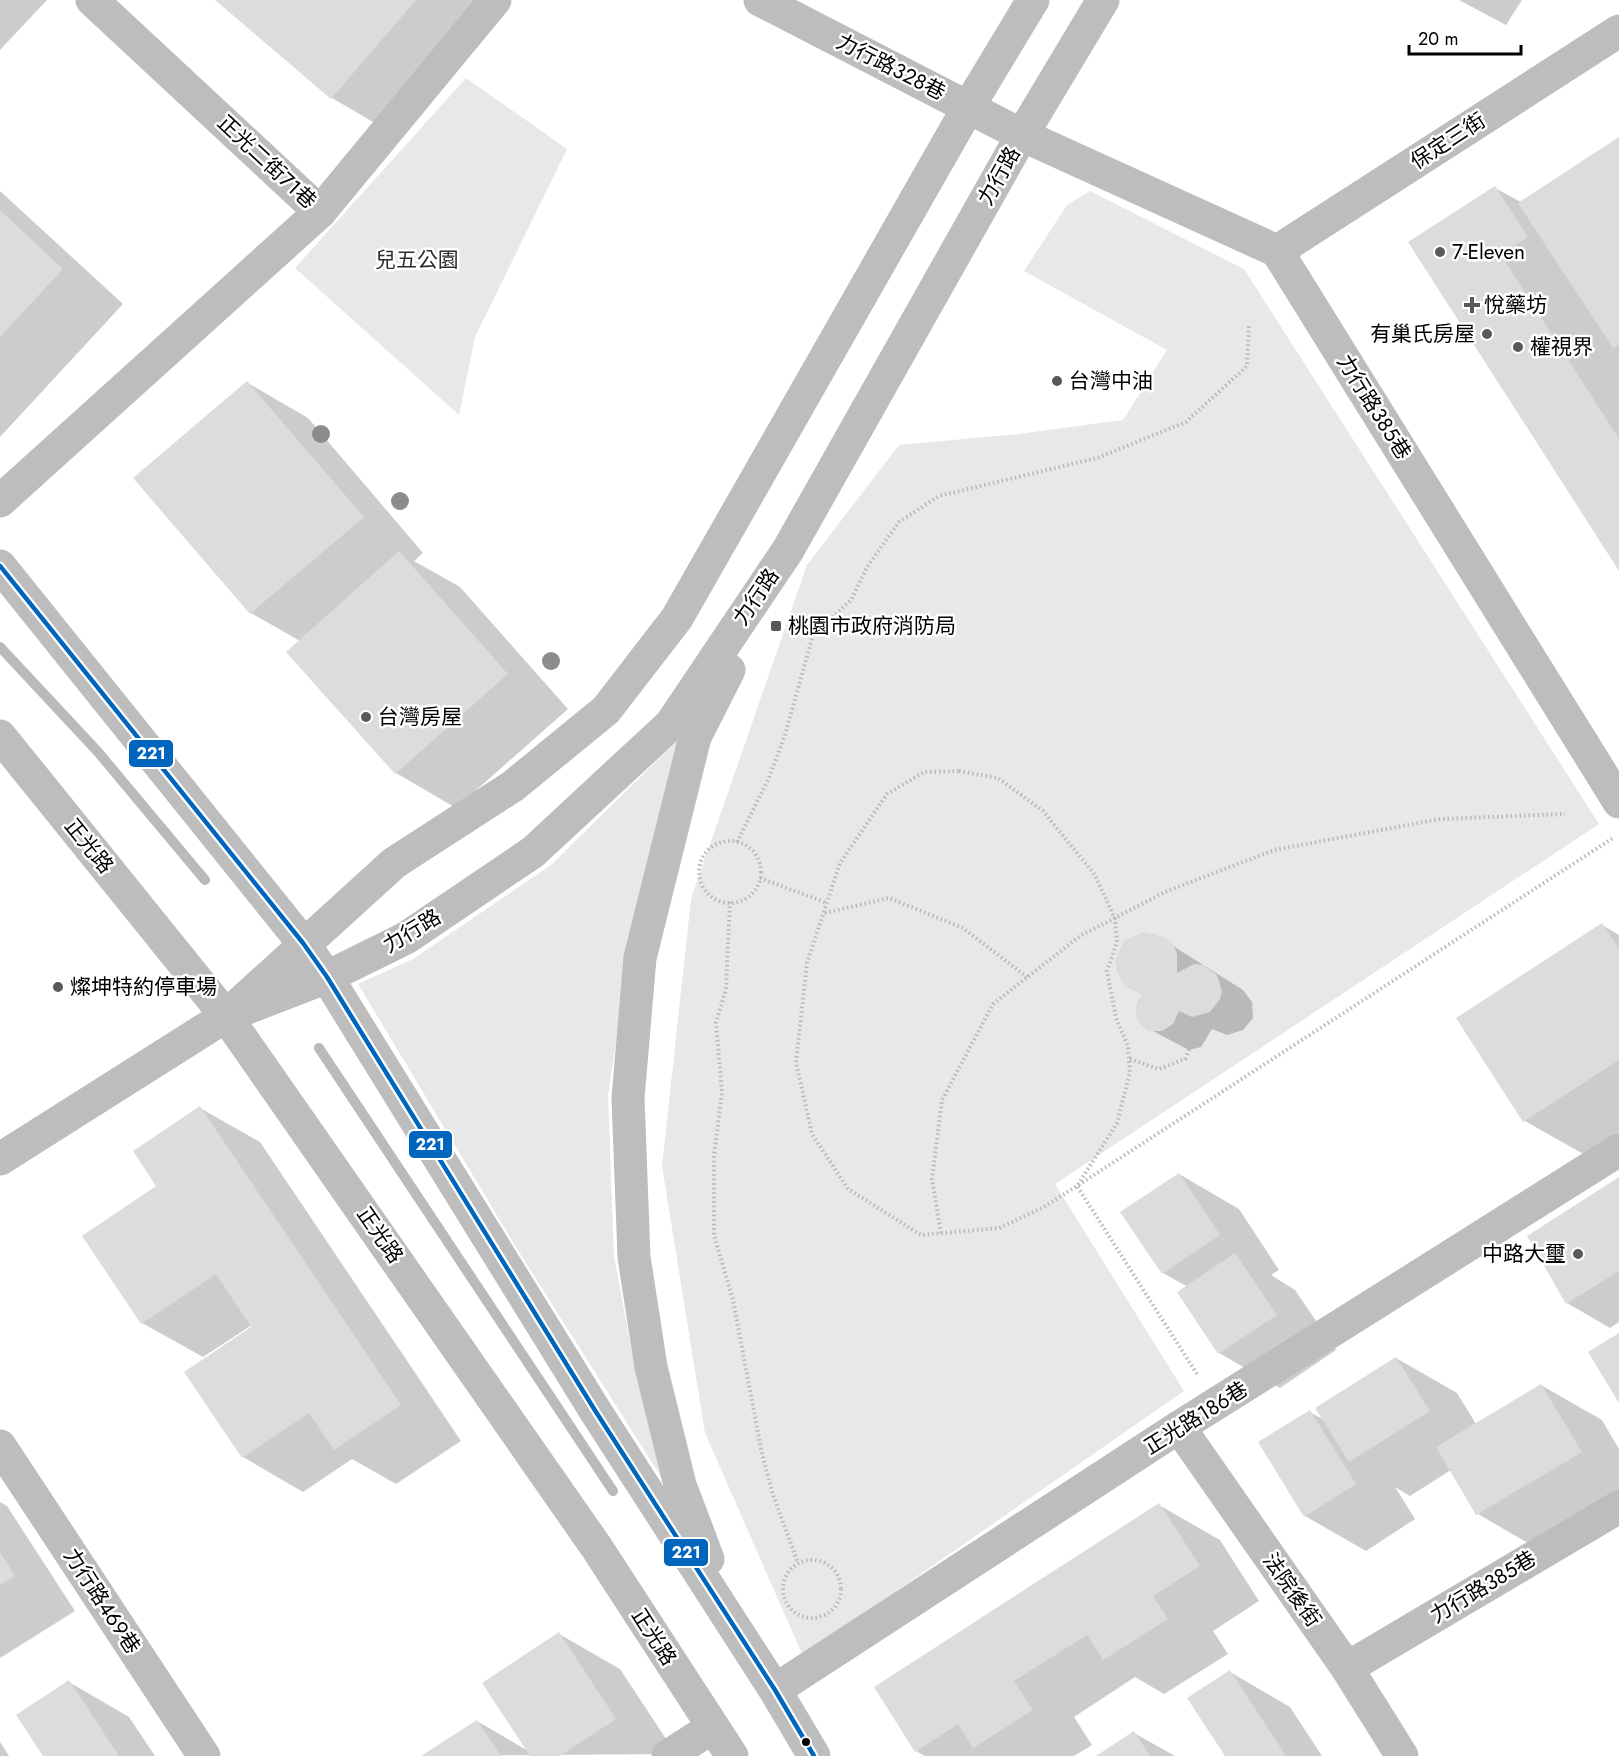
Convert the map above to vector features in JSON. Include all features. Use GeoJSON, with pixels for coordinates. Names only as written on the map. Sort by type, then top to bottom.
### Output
{"type":"FeatureCollection","features":[{"type":"Feature","properties":{"kind":"street","name":"正光二街71巷"},"geometry":{"type":"LineString","coordinates":[[92,0],[320,212],[495,0]]}},
{"type":"Feature","properties":{"kind":"street","name":"力行路328巷"},"geometry":{"type":"LineString","coordinates":[[760,0],[1022,135]]}},
{"type":"Feature","properties":{"kind":"street","name":"力行路"},"geometry":{"type":"LineString","coordinates":[[0,1159],[226,1016],[303,943],[394,863],[513,786],[606,711],[676,618],[969,106],[1033,0]]}},
{"type":"Feature","properties":{"kind":"street","name":"力行路"},"geometry":{"type":"LineString","coordinates":[[226,1016],[327,977],[406,938],[533,852],[671,724],[788,550],[1022,135],[1104,0]]}},
{"type":"Feature","properties":{"kind":"street","name":"保定三街"},"geometry":{"type":"LineString","coordinates":[[1277,251],[1619,31]]}},
{"type":"Feature","properties":{"kind":"street"},"geometry":{"type":"LineString","coordinates":[[1022,135],[1277,251]]}},
{"type":"Feature","properties":{"kind":"street"},"geometry":{"type":"LineString","coordinates":[[0,501],[320,212]]}},
{"type":"Feature","properties":{"kind":"street","name":"力行路385巷"},"geometry":{"type":"LineString","coordinates":[[1277,251],[1614,783]]}},
{"type":"Feature","properties":{"kind":"street"},"geometry":{"type":"LineString","coordinates":[[729,1617],[680,1485],[651,1367],[634,1257],[627,1098],[640,958],[695,737],[788,550]]}},
{"type":"Feature","properties":{"kind":"street"},"geometry":{"type":"LineString","coordinates":[[0,566],[303,943],[327,977],[596,1412],[775,1690],[813,1756]]}},
{"type":"Feature","properties":{"kind":"street","name":"正光路"},"geometry":{"type":"LineString","coordinates":[[0,736],[226,1016],[590,1538],[732,1756]]}},
{"type":"Feature","properties":{"kind":"street","name":"正光路186巷"},"geometry":{"type":"LineString","coordinates":[[775,1690],[1179,1427],[1619,1150]]}},
{"type":"Feature","properties":{"kind":"street","name":"法院後街"},"geometry":{"type":"LineString","coordinates":[[1179,1427],[1347,1668],[1402,1756]]}},
{"type":"Feature","properties":{"kind":"street","name":"力行路469巷"},"geometry":{"type":"LineString","coordinates":[[0,1446],[204,1756]]}},
{"type":"Feature","properties":{"kind":"street","name":"力行路385巷"},"geometry":{"type":"LineString","coordinates":[[1347,1668],[1619,1507]]}},
{"type":"Feature","properties":{"kind":"street"},"geometry":{"type":"LineString","coordinates":[[668,1756],[713,1726]]}},
{"type":"Feature","properties":{"kind":"path"},"geometry":{"type":"LineString","coordinates":[[737,842],[769,778],[785,735],[813,635],[851,600],[867,567],[899,522],[939,496],[1097,458],[1186,422],[1246,366],[1248,326]]}},
{"type":"Feature","properties":{"kind":"path"},"geometry":{"type":"LineString","coordinates":[[1077,1186],[1117,1123],[1130,1072],[1128,1046],[1116,1018],[1107,971],[1117,942],[1115,919],[1095,875],[1043,811],[998,778],[959,771],[924,772],[887,794],[840,863],[807,963],[796,1062],[812,1134],[848,1189],[921,1235],[999,1228],[1042,1208],[1077,1186],[1619,834]]}},
{"type":"Feature","properties":{"kind":"path"},"geometry":{"type":"LineString","coordinates":[[941,1233],[932,1179],[942,1100],[993,1004],[1080,936],[1165,892],[1274,850],[1440,819],[1565,814]]}},
{"type":"Feature","properties":{"kind":"path"},"geometry":{"type":"LineString","coordinates":[[737,842],[752,850],[758,858],[760,878],[749,896],[730,902],[711,896],[699,880],[698,870],[706,852],[714,845],[737,842]]}},
{"type":"Feature","properties":{"kind":"path"},"geometry":{"type":"LineString","coordinates":[[760,878],[827,903]]}},
{"type":"Feature","properties":{"kind":"path"},"geometry":{"type":"LineString","coordinates":[[824,913],[890,898],[963,928],[1028,977]]}},
{"type":"Feature","properties":{"kind":"path"},"geometry":{"type":"LineString","coordinates":[[730,902],[726,989],[716,1023],[723,1092],[714,1156],[714,1235],[733,1300],[762,1454],[773,1495],[798,1563]]}},
{"type":"Feature","properties":{"kind":"path"},"geometry":{"type":"LineString","coordinates":[[1130,1059],[1159,1069],[1185,1059],[1195,1035],[1192,1017]]}},
{"type":"Feature","properties":{"kind":"path"},"geometry":{"type":"LineString","coordinates":[[1077,1186],[1216,1405]]}},
{"type":"Feature","properties":{"kind":"path"},"geometry":{"type":"LineString","coordinates":[[807,1559],[826,1562],[840,1576],[841,1595],[831,1611],[822,1616],[803,1617],[788,1605],[782,1587],[790,1568],[798,1563],[807,1559]]}},
{"type":"Feature","properties":{"kind":"green space","name":"兒五公園"},"geometry":{"type":"Polygon","coordinates":[[[466,78],[567,149],[475,337],[459,415],[295,268],[466,78]]]}},
{"type":"Feature","properties":{"kind":"green space"},"geometry":{"type":"Polygon","coordinates":[[[1090,191],[1244,269],[1599,824],[1055,1184],[1184,1391],[803,1656],[705,1433],[662,1166],[691,899],[807,565],[899,445],[1018,434],[1123,420],[1167,350],[1024,271],[1067,205],[1090,191]]]}},
{"type":"Feature","properties":{"kind":"green space"},"geometry":{"type":"Polygon","coordinates":[[[684,734],[630,953],[608,1095],[614,1256],[637,1380],[670,1491],[519,1252],[358,984],[413,959],[551,865],[684,734]]]}},
{"type":"Feature","properties":{"kind":"building"},"geometry":{"type":"Polygon","coordinates":[[[215,0],[416,0],[331,99],[215,0]]]}},
{"type":"Feature","properties":{"kind":"building"},"geometry":{"type":"Polygon","coordinates":[[[1619,137],[1619,344],[1613,348],[1518,203],[1619,137]]]}},
{"type":"Feature","properties":{"kind":"building","name":"權視界"},"geometry":{"type":"Polygon","coordinates":[[[1495,186],[1528,237],[1501,255],[1619,439],[1619,571],[1408,242],[1495,186]]]}},
{"type":"Feature","properties":{"kind":"building"},"geometry":{"type":"Polygon","coordinates":[[[0,210],[63,269],[0,337],[0,210]]]}},
{"type":"Feature","properties":{"kind":"building"},"geometry":{"type":"Polygon","coordinates":[[[247,381],[364,517],[250,614],[133,478],[247,381]]]}},
{"type":"Feature","properties":{"kind":"building"},"geometry":{"type":"Polygon","coordinates":[[[399,551],[508,674],[395,774],[286,652],[399,551]]]}},
{"type":"Feature","properties":{"kind":"building"},"geometry":{"type":"Polygon","coordinates":[[[1602,923],[1619,949],[1619,1060],[1523,1122],[1456,1018],[1602,923]]]}},
{"type":"Feature","properties":{"kind":"building"},"geometry":{"type":"Polygon","coordinates":[[[1143,932],[1164,937],[1172,943],[1177,953],[1177,973],[1194,964],[1203,965],[1217,975],[1222,991],[1220,999],[1210,1012],[1192,1017],[1179,1011],[1173,1024],[1162,1031],[1148,1031],[1138,1022],[1135,1008],[1142,994],[1126,987],[1120,979],[1115,960],[1124,941],[1143,932]]]}},
{"type":"Feature","properties":{"kind":"building"},"geometry":{"type":"Polygon","coordinates":[[[200,1106],[401,1405],[334,1450],[309,1413],[242,1458],[184,1372],[251,1327],[216,1274],[141,1324],[82,1236],[156,1186],[133,1151],[200,1106]]]}},
{"type":"Feature","properties":{"kind":"building"},"geometry":{"type":"Polygon","coordinates":[[[1179,1173],[1220,1235],[1162,1274],[1120,1212],[1179,1173]]]}},
{"type":"Feature","properties":{"kind":"building","name":"中路大璽"},"geometry":{"type":"Polygon","coordinates":[[[1619,1177],[1619,1271],[1566,1304],[1527,1236],[1619,1177]]]}},
{"type":"Feature","properties":{"kind":"building"},"geometry":{"type":"Polygon","coordinates":[[[1235,1253],[1277,1315],[1218,1354],[1177,1292],[1235,1253]]]}},
{"type":"Feature","properties":{"kind":"building"},"geometry":{"type":"Polygon","coordinates":[[[1619,1333],[1619,1403],[1588,1352],[1619,1333]]]}},
{"type":"Feature","properties":{"kind":"building"},"geometry":{"type":"Polygon","coordinates":[[[1396,1357],[1430,1411],[1349,1462],[1315,1408],[1396,1357]]]}},
{"type":"Feature","properties":{"kind":"building"},"geometry":{"type":"Polygon","coordinates":[[[1541,1384],[1582,1452],[1476,1515],[1436,1447],[1541,1384]]]}},
{"type":"Feature","properties":{"kind":"building"},"geometry":{"type":"Polygon","coordinates":[[[1310,1410],[1356,1484],[1304,1517],[1258,1442],[1310,1410]]]}},
{"type":"Feature","properties":{"kind":"building"},"geometry":{"type":"Polygon","coordinates":[[[1159,1503],[1200,1566],[1153,1596],[1168,1619],[1103,1660],[1087,1635],[1014,1681],[1033,1710],[973,1748],[958,1724],[915,1752],[874,1687],[1159,1503]]]}},
{"type":"Feature","properties":{"kind":"building"},"geometry":{"type":"Polygon","coordinates":[[[0,1552],[15,1576],[0,1585],[0,1552]]]}},
{"type":"Feature","properties":{"kind":"building"},"geometry":{"type":"Polygon","coordinates":[[[559,1632],[616,1719],[560,1756],[530,1756],[482,1683],[559,1632]]]}},
{"type":"Feature","properties":{"kind":"building"},"geometry":{"type":"Polygon","coordinates":[[[1230,1670],[1286,1756],[1225,1756],[1187,1698],[1230,1670]]]}},
{"type":"Feature","properties":{"kind":"building"},"geometry":{"type":"Polygon","coordinates":[[[69,1680],[119,1756],[43,1756],[16,1715],[69,1680]]]}},
{"type":"Feature","properties":{"kind":"building"},"geometry":{"type":"Polygon","coordinates":[[[477,1720],[501,1756],[421,1756],[477,1720]]]}},
{"type":"Feature","properties":{"kind":"building"},"geometry":{"type":"Polygon","coordinates":[[[1134,1731],[1150,1756],[1096,1756],[1134,1731]]]}},
{"type":"Feature","properties":{"kind":"waterway"},"geometry":{"type":"LineString","coordinates":[[0,647],[98,752],[205,880]]}},
{"type":"Feature","properties":{"kind":"waterway"},"geometry":{"type":"LineString","coordinates":[[319,1048],[613,1491]]}},
{"type":"Feature","properties":{"kind":"transit line","name":"221"},"geometry":{"type":"LineString","coordinates":[[0,566],[303,943],[327,977],[596,1412],[775,1690],[814,1756]]}},
{"type":"Feature","properties":{"kind":"place","name":"7-Eleven"},"geometry":{"type":"Point","coordinates":[1440,252]}},
{"type":"Feature","properties":{"kind":"place","name":"悅藥坊"},"geometry":{"type":"Point","coordinates":[1472,305]}},
{"type":"Feature","properties":{"kind":"place","name":"有巢氏房屋"},"geometry":{"type":"Point","coordinates":[1487,334]}},
{"type":"Feature","properties":{"kind":"place","name":"權視界"},"geometry":{"type":"Point","coordinates":[1518,347]}},
{"type":"Feature","properties":{"kind":"place","name":"台灣中油"},"geometry":{"type":"Point","coordinates":[1057,381]}},
{"type":"Feature","properties":{"kind":"place","name":"桃園市政府消防局"},"geometry":{"type":"Point","coordinates":[776,626]}},
{"type":"Feature","properties":{"kind":"place","name":"台灣房屋"},"geometry":{"type":"Point","coordinates":[366,717]}},
{"type":"Feature","properties":{"kind":"place","name":"燦坤特約停車場"},"geometry":{"type":"Point","coordinates":[58,987]}},
{"type":"Feature","properties":{"kind":"place","name":"中路大璽"},"geometry":{"type":"Point","coordinates":[1578,1254]}}]}
